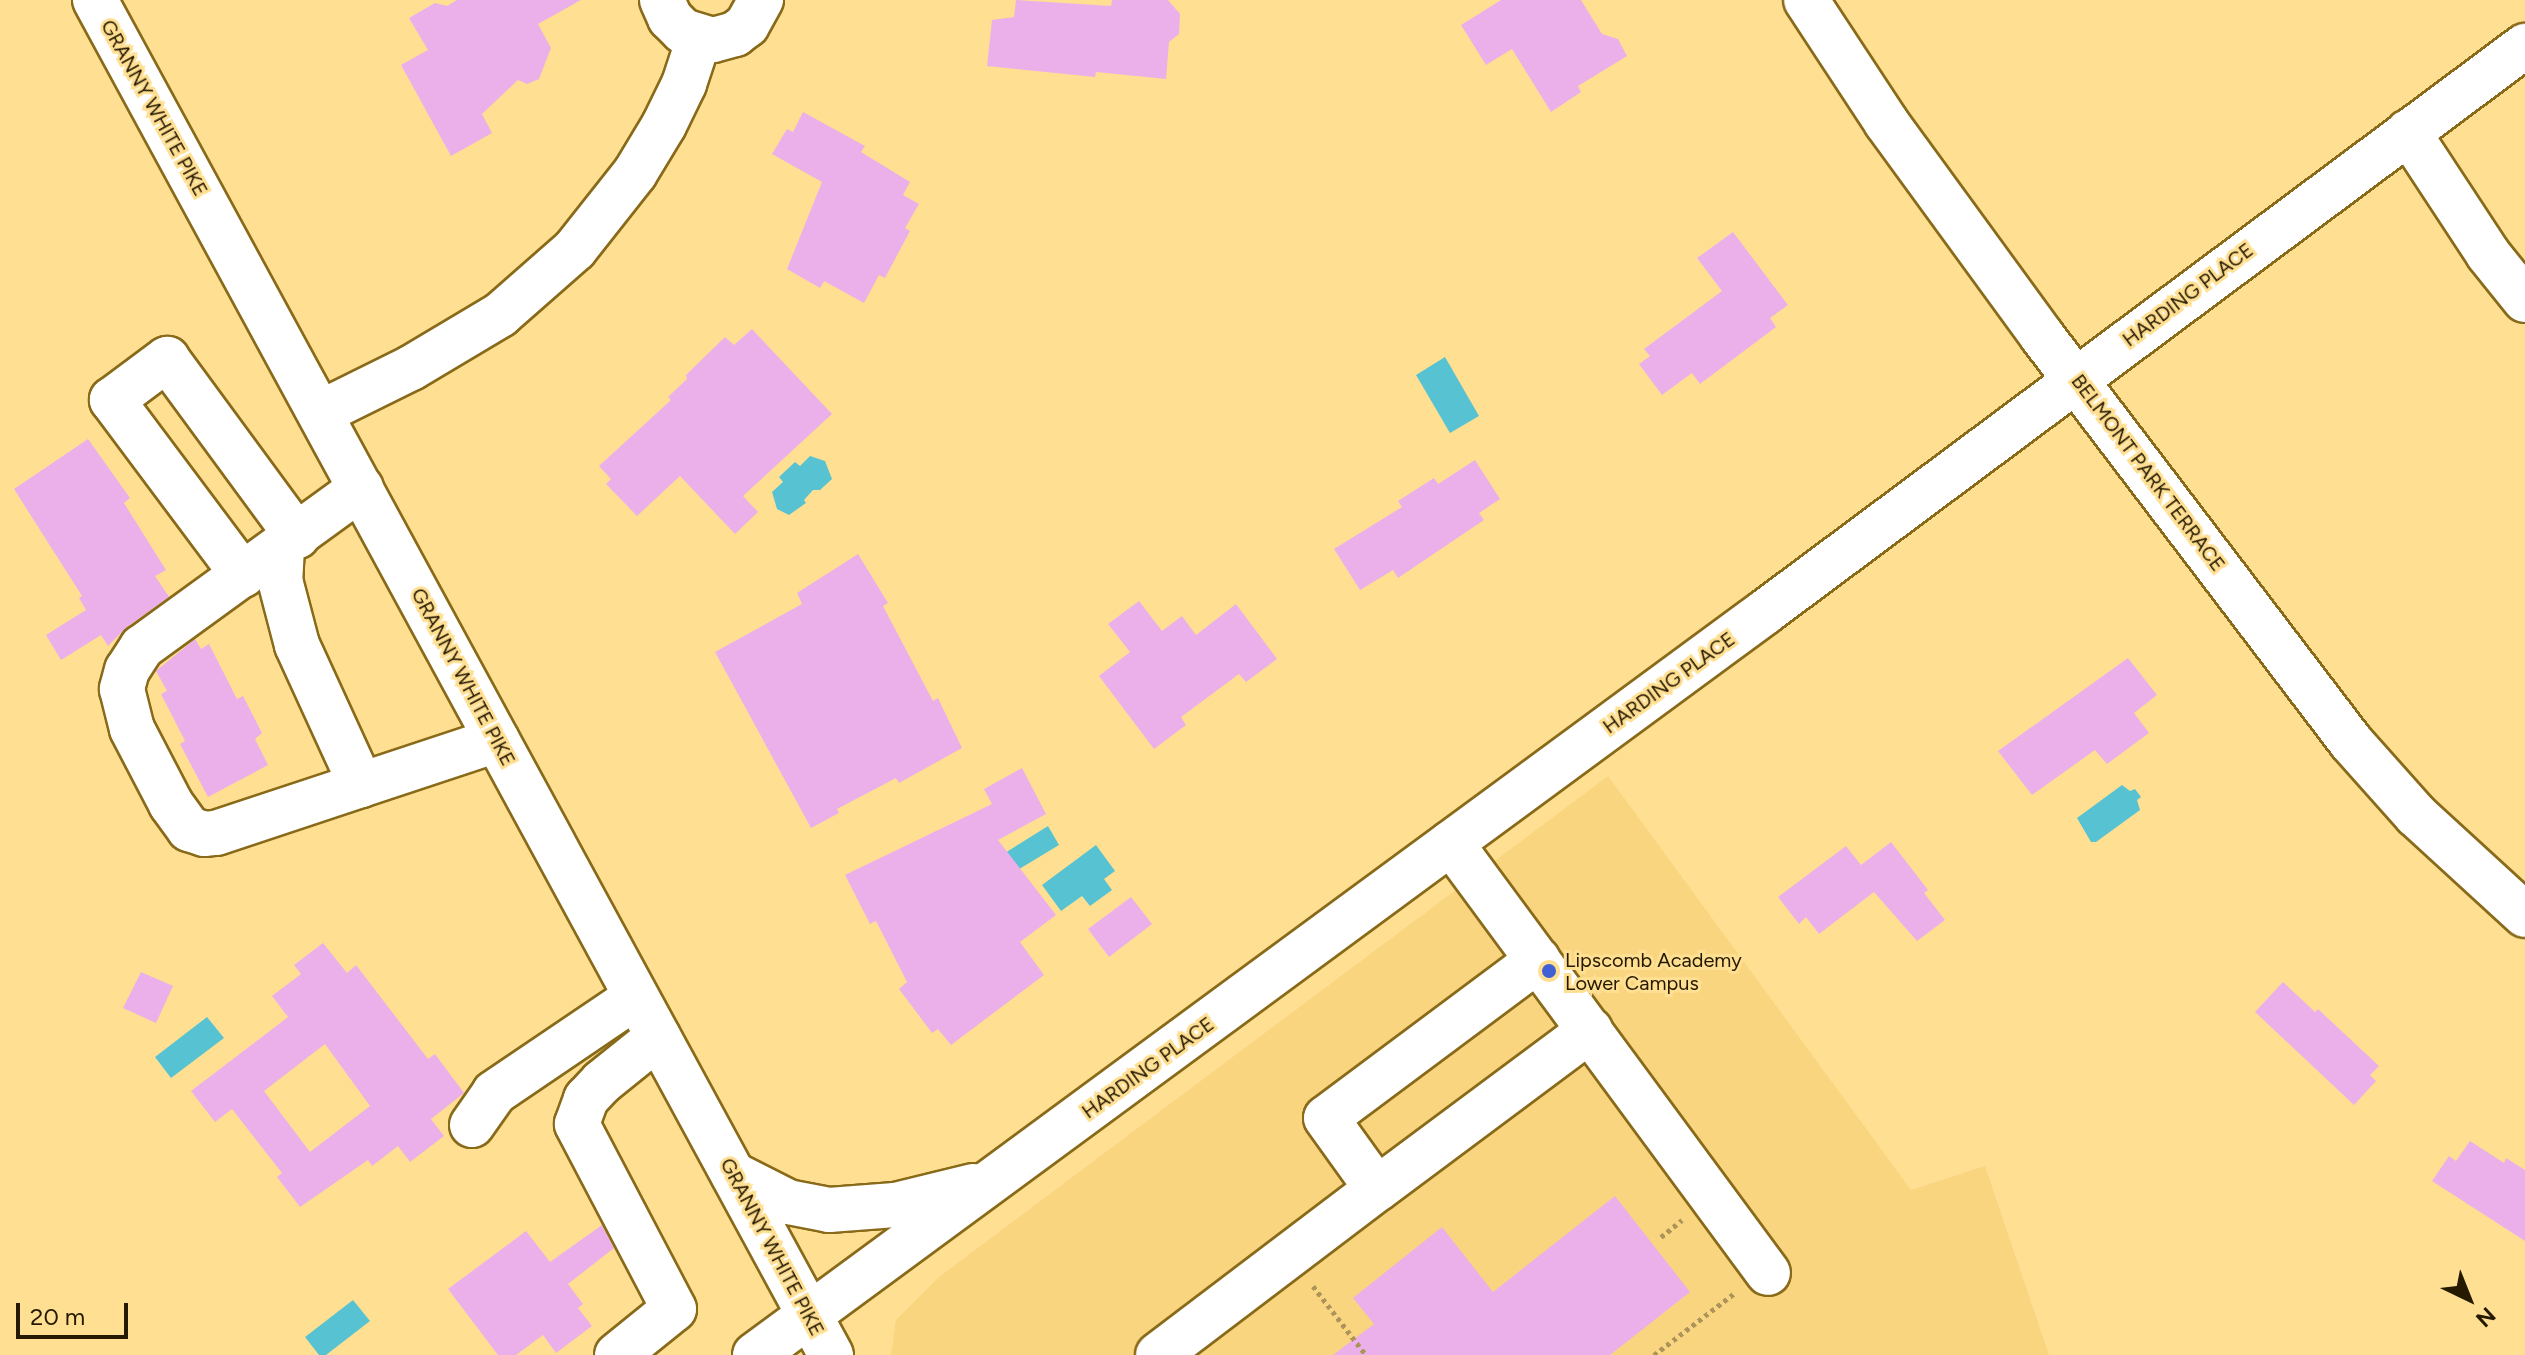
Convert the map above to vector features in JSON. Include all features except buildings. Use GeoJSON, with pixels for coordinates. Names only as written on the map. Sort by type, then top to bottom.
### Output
{"type":"FeatureCollection","features":[{"type":"Feature","properties":{"kind":"main road","name":"GRANNY WHITE PIKE"},"geometry":{"type":"LineString","coordinates":[[95,0],[831,1355]]}},
{"type":"Feature","properties":{"kind":"main road"},"geometry":{"type":"LineString","coordinates":[[662,0],[676,25],[699,38],[713,40],[735,34],[755,15],[761,0]]}},
{"type":"Feature","properties":{"kind":"main road","name":"BELMONT PARK TERRACE"},"geometry":{"type":"LineString","coordinates":[[1806,0],[1886,122],[2351,742],[2416,815],[2525,915]]}},
{"type":"Feature","properties":{"kind":"main road"},"geometry":{"type":"LineString","coordinates":[[320,413],[411,368],[500,315],[575,249],[635,173],[664,125],[684,84],[699,38]]}},
{"type":"Feature","properties":{"kind":"main road","name":"HARDING PLACE"},"geometry":{"type":"LineString","coordinates":[[755,1355],[2525,46]]}},
{"type":"Feature","properties":{"kind":"main road"},"geometry":{"type":"LineString","coordinates":[[2408,132],[2488,254],[2525,300]]}},
{"type":"Feature","properties":{"kind":"main road"},"geometry":{"type":"LineString","coordinates":[[243,575],[112,400],[167,359],[290,542],[280,580],[297,645],[361,785]]}},
{"type":"Feature","properties":{"kind":"main road"},"geometry":{"type":"LineString","coordinates":[[361,488],[142,647],[127,670],[122,689],[124,707],[171,804],[189,829],[204,834],[216,833],[497,740]]}},
{"type":"Feature","properties":{"kind":"main road"},"geometry":{"type":"LineString","coordinates":[[1451,843],[1767,1271]]}},
{"type":"Feature","properties":{"kind":"main road"},"geometry":{"type":"LineString","coordinates":[[1377,1189],[1326,1118],[1538,960]]}},
{"type":"Feature","properties":{"kind":"main road"},"geometry":{"type":"LineString","coordinates":[[472,1125],[494,1093],[636,997]]}},
{"type":"Feature","properties":{"kind":"main road"},"geometry":{"type":"LineString","coordinates":[[1158,1355],[1590,1030]]}},
{"type":"Feature","properties":{"kind":"main road"},"geometry":{"type":"LineString","coordinates":[[617,1355],[674,1309],[577,1124],[586,1099],[594,1090],[658,1037]]}},
{"type":"Feature","properties":{"kind":"main road"},"geometry":{"type":"LineString","coordinates":[[733,1174],[788,1202],[829,1210],[895,1205],[995,1180]]}},
{"type":"Feature","properties":{"kind":"path"},"geometry":{"type":"LineString","coordinates":[[1289,1256],[1366,1355]]}},
{"type":"Feature","properties":{"kind":"path"},"geometry":{"type":"LineString","coordinates":[[1654,1355],[1767,1271]]}},
{"type":"Feature","properties":{"kind":"shaded area","name":"Lipscomb Academy Lower Campus"},"geometry":{"type":"Polygon","coordinates":[[[1608,776],[1911,1190],[1985,1166],[2049,1355],[891,1355],[896,1320],[939,1277],[1608,776]]]}},
{"type":"Feature","properties":{"kind":"water"},"geometry":{"type":"Polygon","coordinates":[[[1445,357],[1479,416],[1450,433],[1416,375],[1445,357]]]}},
{"type":"Feature","properties":{"kind":"water"},"geometry":{"type":"Polygon","coordinates":[[[810,456],[825,461],[832,479],[820,490],[813,490],[804,500],[806,503],[789,515],[777,509],[772,492],[783,482],[779,477],[795,462],[800,466],[810,456]]]}},
{"type":"Feature","properties":{"kind":"water"},"geometry":{"type":"Polygon","coordinates":[[[2122,785],[2130,791],[2135,789],[2141,797],[2137,800],[2140,810],[2096,842],[2091,842],[2077,818],[2122,785]]]}},
{"type":"Feature","properties":{"kind":"water"},"geometry":{"type":"Polygon","coordinates":[[[1048,826],[1059,845],[1016,871],[1005,853],[1048,826]]]}},
{"type":"Feature","properties":{"kind":"water"},"geometry":{"type":"Polygon","coordinates":[[[1096,845],[1115,871],[1104,879],[1112,890],[1090,906],[1082,896],[1061,911],[1042,885],[1096,845]]]}},
{"type":"Feature","properties":{"kind":"water"},"geometry":{"type":"Polygon","coordinates":[[[207,1017],[224,1038],[171,1078],[155,1057],[207,1017]]]}},
{"type":"Feature","properties":{"kind":"water"},"geometry":{"type":"Polygon","coordinates":[[[353,1300],[370,1321],[326,1355],[319,1355],[305,1337],[353,1300]]]}},
{"type":"Feature","properties":{"kind":"place","name":"Lipscomb Academy Lower Campus"},"geometry":{"type":"Point","coordinates":[1549,971]}}]}
